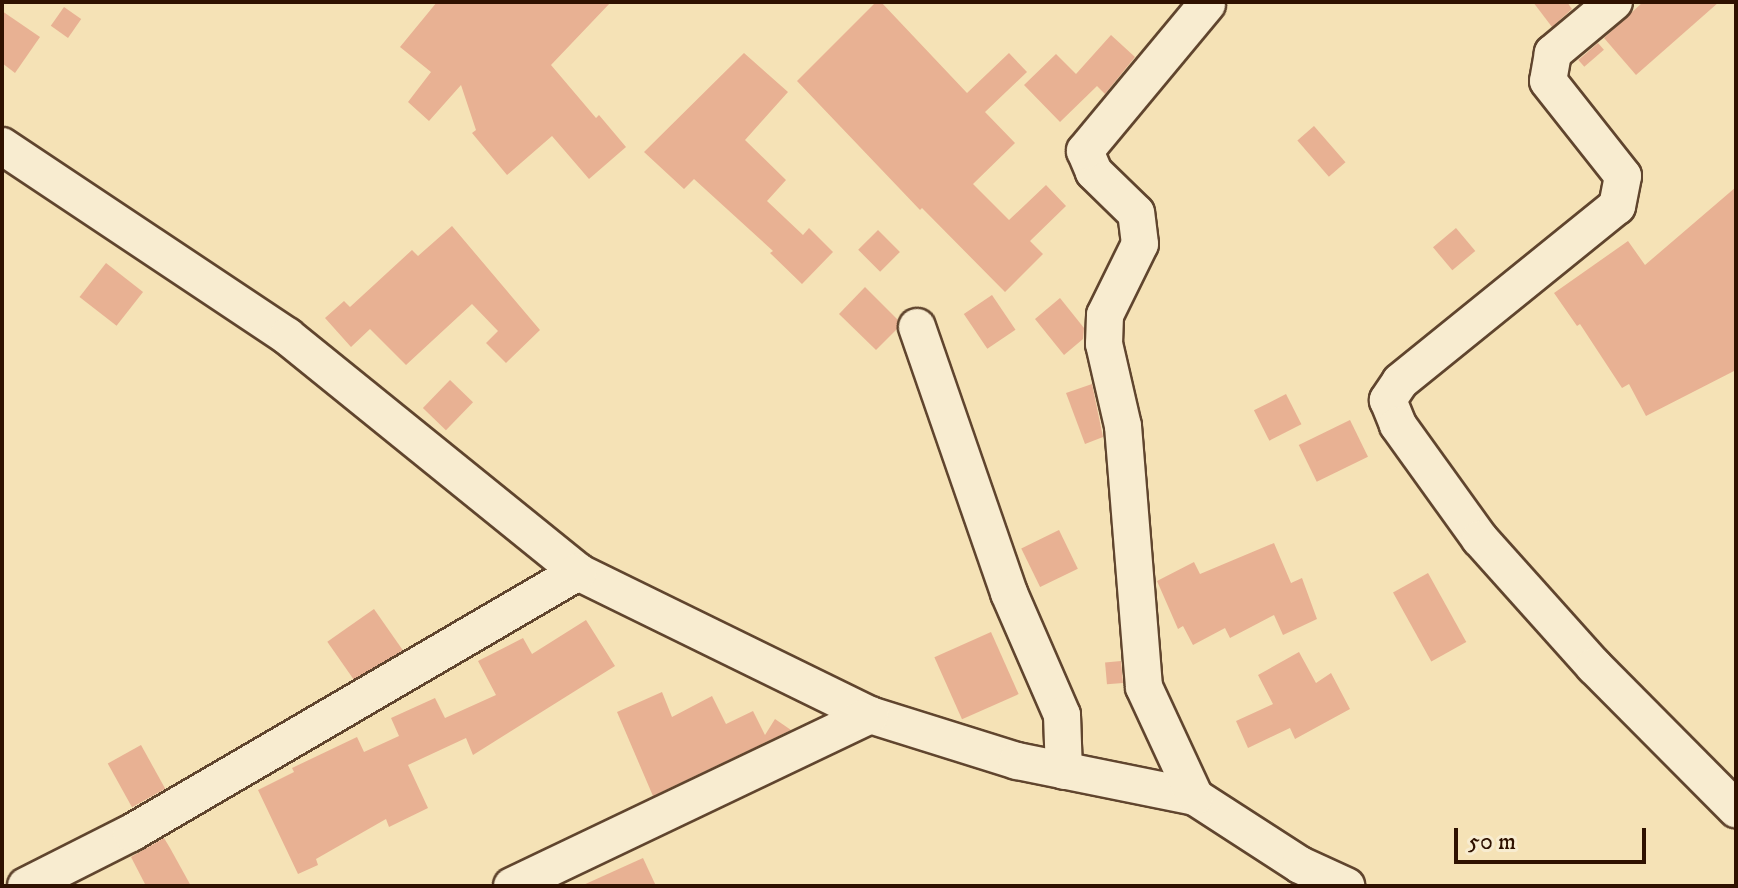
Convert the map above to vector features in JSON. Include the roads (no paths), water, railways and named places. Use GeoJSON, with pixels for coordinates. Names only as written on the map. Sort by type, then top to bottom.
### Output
{"type":"FeatureCollection","features":[{"type":"Feature","properties":{"kind":"street"},"geometry":{"type":"LineString","coordinates":[[1614,2],[1553,53],[1548,81],[1623,176],[1617,206],[1400,382],[1388,400],[1398,425],[1480,539],[1594,666],[1736,809]]}},
{"type":"Feature","properties":{"kind":"street"},"geometry":{"type":"LineString","coordinates":[[1195,797],[1144,687],[1123,426],[1104,344],[1105,315],[1140,244],[1136,213],[1094,172],[1085,151],[1207,4]]}},
{"type":"Feature","properties":{"kind":"street"},"geometry":{"type":"LineString","coordinates":[[2,146],[287,336],[578,572],[870,715],[1017,761],[1195,797],[1300,865],[1346,886]]}},
{"type":"Feature","properties":{"kind":"street"},"geometry":{"type":"LineString","coordinates":[[917,327],[1009,593],[1062,715],[1064,771]]}},
{"type":"Feature","properties":{"kind":"street"},"geometry":{"type":"LineString","coordinates":[[26,886],[131,833],[578,572]]}},
{"type":"Feature","properties":{"kind":"street"},"geometry":{"type":"LineString","coordinates":[[512,886],[870,715]]}}]}
